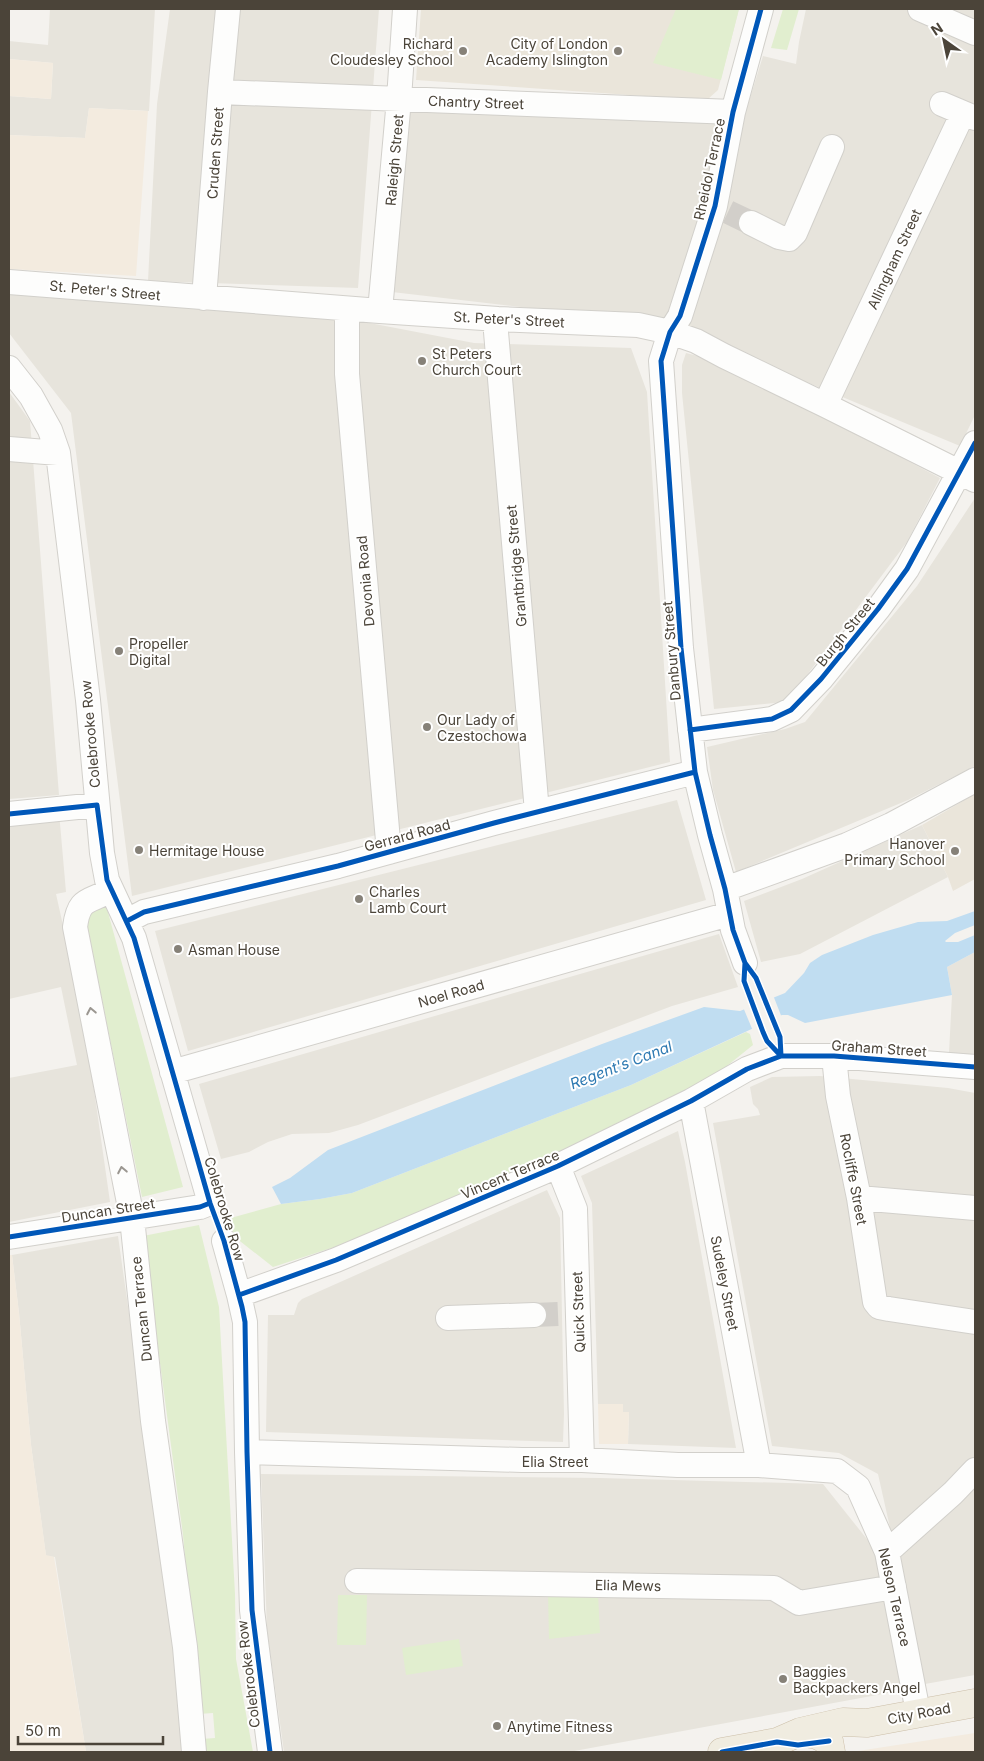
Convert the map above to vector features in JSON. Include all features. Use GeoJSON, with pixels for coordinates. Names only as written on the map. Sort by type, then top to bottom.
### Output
{"type":"FeatureCollection","features":[{"type":"Feature","properties":{"kind":"highway","name":"City Road"},"geometry":{"type":"LineString","coordinates":[[722,1752],[789,1737],[843,1722],[862,1724],[918,1712],[975,1703]]}},
{"type":"Feature","properties":{"kind":"highway","name":"City Road"},"geometry":{"type":"LineString","coordinates":[[830,1746],[862,1724]]}},
{"type":"Feature","properties":{"kind":"highway"},"geometry":{"type":"LineString","coordinates":[[789,1737],[817,1735],[830,1746]]}},
{"type":"Feature","properties":{"kind":"street","name":"Cruden Street"},"geometry":{"type":"LineString","coordinates":[[204,298],[228,9]]}},
{"type":"Feature","properties":{"kind":"street","name":"Raleigh Street"},"geometry":{"type":"LineString","coordinates":[[380,311],[399,99],[404,9]]}},
{"type":"Feature","properties":{"kind":"street","name":"Rheidol Terrace"},"geometry":{"type":"LineString","coordinates":[[670,332],[680,316],[722,209],[733,112],[761,9]]}},
{"type":"Feature","properties":{"kind":"street"},"geometry":{"type":"LineString","coordinates":[[920,9],[975,33]]}},
{"type":"Feature","properties":{"kind":"street","name":"Chantry Street"},"geometry":{"type":"LineString","coordinates":[[220,92],[733,112]]}},
{"type":"Feature","properties":{"kind":"street","name":"Allingham Street"},"geometry":{"type":"LineString","coordinates":[[826,405],[960,112]]}},
{"type":"Feature","properties":{"kind":"street"},"geometry":{"type":"LineString","coordinates":[[752,223],[779,237],[789,239],[795,233],[832,147]]}},
{"type":"Feature","properties":{"kind":"street","name":"St. Peter's Street"},"geometry":{"type":"LineString","coordinates":[[9,282],[347,309],[638,326],[670,332],[696,341],[968,476]]}},
{"type":"Feature","properties":{"kind":"street","name":"Devonia Road"},"geometry":{"type":"LineString","coordinates":[[347,309],[347,374],[389,852]]}},
{"type":"Feature","properties":{"kind":"street","name":"Grantbridge Street"},"geometry":{"type":"LineString","coordinates":[[498,319],[496,332],[537,812]]}},
{"type":"Feature","properties":{"kind":"street","name":"Danbury Street"},"geometry":{"type":"LineString","coordinates":[[670,332],[660,361],[662,400],[681,648],[694,772],[725,889],[729,914],[745,963]]}},
{"type":"Feature","properties":{"kind":"street","name":"Colebrooke Row"},"geometry":{"type":"LineString","coordinates":[[9,368],[32,396],[50,430],[58,453],[88,700],[102,853],[107,880],[134,938],[210,1203]]}},
{"type":"Feature","properties":{"kind":"street","name":"Burgh Street"},"geometry":{"type":"LineString","coordinates":[[690,730],[772,719],[792,710],[821,679],[878,609],[906,569],[968,476],[975,443]]}},
{"type":"Feature","properties":{"kind":"street"},"geometry":{"type":"LineString","coordinates":[[9,449],[58,453]]}},
{"type":"Feature","properties":{"kind":"street","name":"Gerrard Road"},"geometry":{"type":"LineString","coordinates":[[127,921],[144,912],[389,852],[494,822],[694,772]]}},
{"type":"Feature","properties":{"kind":"street"},"geometry":{"type":"LineString","coordinates":[[725,889],[856,841],[891,825],[975,780]]}},
{"type":"Feature","properties":{"kind":"street"},"geometry":{"type":"LineString","coordinates":[[9,814],[97,805]]}},
{"type":"Feature","properties":{"kind":"street","name":"Duncan Terrace"},"geometry":{"type":"LineString","coordinates":[[111,890],[85,900],[77,912],[74,927],[132,1218],[153,1421],[185,1646],[194,1752]]}},
{"type":"Feature","properties":{"kind":"street","name":"Noel Road"},"geometry":{"type":"LineString","coordinates":[[172,1072],[729,914]]}},
{"type":"Feature","properties":{"kind":"street","name":"Graham Street"},"geometry":{"type":"LineString","coordinates":[[781,1056],[834,1056],[975,1067]]}},
{"type":"Feature","properties":{"kind":"street","name":"Vincent Terrace"},"geometry":{"type":"LineString","coordinates":[[239,1295],[336,1260],[558,1166],[691,1101],[747,1069],[781,1056]]}},
{"type":"Feature","properties":{"kind":"street","name":"Rocliffe Street"},"geometry":{"type":"LineString","coordinates":[[834,1056],[838,1096],[859,1198],[875,1302],[879,1307],[975,1322]]}},
{"type":"Feature","properties":{"kind":"street","name":"Sudeley Street"},"geometry":{"type":"LineString","coordinates":[[691,1101],[759,1465]]}},
{"type":"Feature","properties":{"kind":"street","name":"Quick Street"},"geometry":{"type":"LineString","coordinates":[[558,1166],[575,1209],[568,1315],[582,1460]]}},
{"type":"Feature","properties":{"kind":"street"},"geometry":{"type":"LineString","coordinates":[[859,1198],[975,1208]]}},
{"type":"Feature","properties":{"kind":"street","name":"Duncan Street"},"geometry":{"type":"LineString","coordinates":[[9,1237],[200,1207],[210,1203]]}},
{"type":"Feature","properties":{"kind":"street","name":"Colebrooke Row"},"geometry":{"type":"LineString","coordinates":[[224,1241],[239,1295],[244,1322],[246,1452],[252,1610],[269,1746]]}},
{"type":"Feature","properties":{"kind":"street"},"geometry":{"type":"LineString","coordinates":[[448,1318],[534,1315]]}},
{"type":"Feature","properties":{"kind":"street","name":"Elia Street"},"geometry":{"type":"LineString","coordinates":[[246,1452],[582,1460],[678,1465],[759,1465],[838,1471],[858,1487]]}},
{"type":"Feature","properties":{"kind":"street"},"geometry":{"type":"LineString","coordinates":[[887,1552],[953,1493],[975,1470]]}},
{"type":"Feature","properties":{"kind":"street","name":"Nelson Terrace"},"geometry":{"type":"LineString","coordinates":[[858,1487],[887,1552],[918,1712]]}},
{"type":"Feature","properties":{"kind":"street","name":"Elia Mews"},"geometry":{"type":"LineString","coordinates":[[356,1581],[774,1588],[799,1603],[894,1587]]}},
{"type":"Feature","properties":{"kind":"shaded area"},"geometry":{"type":"Polygon","coordinates":[[[50,9],[155,9],[149,111],[89,108],[85,138],[9,135],[9,96],[51,99],[53,63],[9,59],[9,41],[48,45],[50,9]]]}},
{"type":"Feature","properties":{"kind":"shaded area"},"geometry":{"type":"Polygon","coordinates":[[[170,9],[379,9],[358,288],[148,281],[157,104],[170,9]]]}},
{"type":"Feature","properties":{"kind":"shaded area","name":"City of London Academy Islington"},"geometry":{"type":"Polygon","coordinates":[[[421,9],[739,9],[718,90],[708,99],[702,100],[416,80],[421,9]]]}},
{"type":"Feature","properties":{"kind":"shaded area"},"geometry":{"type":"Polygon","coordinates":[[[806,9],[975,9],[975,415],[960,446],[682,330],[682,318],[763,56],[796,64],[806,9]]]}},
{"type":"Feature","properties":{"kind":"shaded area"},"geometry":{"type":"Polygon","coordinates":[[[9,59],[53,63],[51,99],[9,96],[9,59]]]}},
{"type":"Feature","properties":{"kind":"shaded area"},"geometry":{"type":"Polygon","coordinates":[[[409,103],[719,116],[726,128],[679,309],[667,327],[642,321],[392,292],[409,103]]]}},
{"type":"Feature","properties":{"kind":"shaded area"},"geometry":{"type":"Polygon","coordinates":[[[89,108],[148,111],[136,276],[9,269],[9,135],[85,138],[89,108]]]}},
{"type":"Feature","properties":{"kind":"shaded area"},"geometry":{"type":"Polygon","coordinates":[[[9,289],[333,316],[474,343],[631,348],[647,392],[670,762],[132,896],[71,413],[9,333],[9,289]]]}},
{"type":"Feature","properties":{"kind":"shaded area"},"geometry":{"type":"Polygon","coordinates":[[[686,353],[721,362],[940,478],[907,542],[798,687],[784,702],[714,709],[682,393],[682,365],[686,353]]]}},
{"type":"Feature","properties":{"kind":"shaded area"},"geometry":{"type":"Polygon","coordinates":[[[9,392],[30,421],[59,795],[9,799],[9,392]]]}},
{"type":"Feature","properties":{"kind":"shaded area"},"geometry":{"type":"Polygon","coordinates":[[[975,498],[975,766],[908,800],[736,872],[713,790],[707,747],[785,729],[805,722],[917,586],[975,498]]]}},
{"type":"Feature","properties":{"kind":"shaded area","name":"Hanover Primary School"},"geometry":{"type":"Polygon","coordinates":[[[975,794],[975,879],[953,891],[922,825],[975,794]]]}},
{"type":"Feature","properties":{"kind":"shaded area"},"geometry":{"type":"Polygon","coordinates":[[[677,800],[706,900],[188,1051],[155,931],[677,800]]]}},
{"type":"Feature","properties":{"kind":"shaded area"},"geometry":{"type":"Polygon","coordinates":[[[59,812],[66,892],[56,894],[84,1020],[110,1202],[9,1222],[9,1078],[77,1065],[61,987],[9,999],[9,820],[59,812]]]}},
{"type":"Feature","properties":{"kind":"shaded area"},"geometry":{"type":"Polygon","coordinates":[[[922,825],[948,877],[800,954],[761,962],[744,901],[802,879],[922,825]]]}},
{"type":"Feature","properties":{"kind":"shaded area"},"geometry":{"type":"Polygon","coordinates":[[[719,934],[738,987],[672,1006],[358,1125],[329,1133],[292,1134],[268,1142],[249,1152],[221,1159],[199,1084],[719,934]]]}},
{"type":"Feature","properties":{"kind":"shaded area"},"geometry":{"type":"Polygon","coordinates":[[[975,952],[975,1056],[949,1053],[952,995],[947,967],[975,952]]]}},
{"type":"Feature","properties":{"kind":"shaded area"},"geometry":{"type":"Polygon","coordinates":[[[820,1076],[948,1088],[975,1093],[975,1675],[925,1684],[878,1474],[839,1453],[772,1446],[713,1123],[760,1115],[758,1109],[753,1104],[750,1087],[772,1077],[820,1076]]]}},
{"type":"Feature","properties":{"kind":"shaded area"},"geometry":{"type":"Polygon","coordinates":[[[678,1131],[736,1448],[628,1444],[629,1412],[622,1412],[623,1404],[598,1404],[592,1203],[581,1176],[678,1131]]]}},
{"type":"Feature","properties":{"kind":"shaded area"},"geometry":{"type":"Polygon","coordinates":[[[547,1190],[560,1218],[563,1442],[266,1432],[268,1315],[294,1315],[298,1303],[302,1299],[547,1190]]]}},
{"type":"Feature","properties":{"kind":"shaded area"},"geometry":{"type":"Polygon","coordinates":[[[118,1236],[177,1652],[186,1752],[86,1752],[55,1557],[46,1556],[31,1445],[12,1255],[118,1236]]]}},
{"type":"Feature","properties":{"kind":"shaded area"},"geometry":{"type":"Polygon","coordinates":[[[9,1255],[12,1255],[31,1445],[46,1555],[54,1557],[86,1752],[9,1752],[9,1255]]]}},
{"type":"Feature","properties":{"kind":"shaded area"},"geometry":{"type":"Polygon","coordinates":[[[598,1404],[623,1404],[623,1412],[629,1412],[628,1444],[599,1444],[598,1404]]]}},
{"type":"Feature","properties":{"kind":"shaded area"},"geometry":{"type":"Polygon","coordinates":[[[261,1474],[600,1478],[823,1484],[874,1548],[904,1690],[569,1752],[284,1752],[267,1629],[261,1474]]]}},
{"type":"Feature","properties":{"kind":"shaded area"},"geometry":{"type":"Polygon","coordinates":[[[975,1733],[975,1752],[858,1752],[858,1751],[975,1733]]]}},
{"type":"Feature","properties":{"kind":"green space"},"geometry":{"type":"Polygon","coordinates":[[[676,9],[739,9],[721,80],[653,63],[676,9]]]}},
{"type":"Feature","properties":{"kind":"green space"},"geometry":{"type":"Polygon","coordinates":[[[783,9],[799,9],[787,50],[771,48],[783,9]]]}},
{"type":"Feature","properties":{"kind":"green space"},"geometry":{"type":"Polygon","coordinates":[[[106,905],[183,1187],[142,1197],[86,921],[92,910],[106,905]]]}},
{"type":"Feature","properties":{"kind":"green space"},"geometry":{"type":"Polygon","coordinates":[[[746,1032],[750,1034],[753,1045],[697,1090],[405,1224],[273,1267],[236,1238],[227,1219],[281,1204],[352,1193],[631,1085],[746,1032]]]}},
{"type":"Feature","properties":{"kind":"green space"},"geometry":{"type":"Polygon","coordinates":[[[199,1225],[219,1307],[235,1594],[236,1659],[253,1752],[202,1752],[201,1739],[215,1738],[213,1713],[199,1714],[183,1535],[143,1236],[199,1225]]]}},
{"type":"Feature","properties":{"kind":"green space"},"geometry":{"type":"Polygon","coordinates":[[[548,1594],[598,1594],[600,1633],[549,1639],[548,1594]]]}},
{"type":"Feature","properties":{"kind":"green space"},"geometry":{"type":"Polygon","coordinates":[[[338,1595],[367,1595],[366,1645],[337,1645],[338,1595]]]}},
{"type":"Feature","properties":{"kind":"green space"},"geometry":{"type":"Polygon","coordinates":[[[459,1639],[463,1666],[406,1675],[402,1648],[459,1639]]]}},
{"type":"Feature","properties":{"kind":"water","name":"Regent's Canal"},"geometry":{"type":"Polygon","coordinates":[[[975,911],[975,925],[955,933],[945,941],[958,942],[975,935],[975,952],[947,967],[952,995],[805,1023],[788,1015],[782,1015],[631,1085],[352,1193],[281,1204],[272,1187],[290,1178],[328,1150],[602,1044],[704,1007],[740,1011],[785,993],[804,973],[810,963],[822,955],[873,935],[918,922],[947,921],[975,911]]]}},
{"type":"Feature","properties":{"kind":"pier"},"geometry":{"type":"Polygon","coordinates":[[[773,995],[782,1018],[753,1031],[743,1007],[773,995]]]}},
{"type":"Feature","properties":{"kind":"tunnel"},"geometry":{"type":"LineString","coordinates":[[728,212],[751,223]]}},
{"type":"Feature","properties":{"kind":"tunnel"},"geometry":{"type":"LineString","coordinates":[[534,1315],[558,1314]]}},
{"type":"Feature","properties":{"kind":"cycle path"},"geometry":{"type":"LineString","coordinates":[[761,9],[733,112],[715,206],[680,316],[670,332],[661,361],[681,648],[695,772],[725,889],[733,930],[745,963],[756,978],[780,1037],[781,1056]]}},
{"type":"Feature","properties":{"kind":"cycle path"},"geometry":{"type":"LineString","coordinates":[[690,730],[772,719],[791,710],[821,679],[878,609],[907,569],[975,443]]}},
{"type":"Feature","properties":{"kind":"cycle path"},"geometry":{"type":"LineString","coordinates":[[127,921],[144,912],[338,866],[494,823],[695,772]]}},
{"type":"Feature","properties":{"kind":"cycle path"},"geometry":{"type":"LineString","coordinates":[[9,814],[97,805],[107,880],[134,938],[210,1203],[224,1241],[245,1322],[252,1610],[270,1752]]}},
{"type":"Feature","properties":{"kind":"cycle path"},"geometry":{"type":"LineString","coordinates":[[745,963],[744,981],[763,1032],[767,1041],[781,1056]]}},
{"type":"Feature","properties":{"kind":"cycle path"},"geometry":{"type":"LineString","coordinates":[[239,1295],[336,1260],[558,1166],[691,1101],[747,1069],[781,1056],[834,1056],[975,1067]]}},
{"type":"Feature","properties":{"kind":"cycle path"},"geometry":{"type":"LineString","coordinates":[[9,1237],[200,1207],[210,1203]]}},
{"type":"Feature","properties":{"kind":"cycle path"},"geometry":{"type":"LineString","coordinates":[[722,1752],[777,1742],[798,1745],[829,1741]]}},
{"type":"Feature","properties":{"kind":"place","name":"Richard Cloudesley School"},"geometry":{"type":"Point","coordinates":[463,51]}},
{"type":"Feature","properties":{"kind":"place","name":"City of London Academy Islington"},"geometry":{"type":"Point","coordinates":[618,51]}},
{"type":"Feature","properties":{"kind":"place","name":"St Peters Church Court"},"geometry":{"type":"Point","coordinates":[422,361]}},
{"type":"Feature","properties":{"kind":"place","name":"Propeller Digital"},"geometry":{"type":"Point","coordinates":[119,651]}},
{"type":"Feature","properties":{"kind":"place","name":"Our Lady of Czestochowa"},"geometry":{"type":"Point","coordinates":[427,727]}},
{"type":"Feature","properties":{"kind":"place","name":"Hermitage House"},"geometry":{"type":"Point","coordinates":[139,850]}},
{"type":"Feature","properties":{"kind":"place","name":"Hanover Primary School"},"geometry":{"type":"Point","coordinates":[955,851]}},
{"type":"Feature","properties":{"kind":"place","name":"Charles Lamb Court"},"geometry":{"type":"Point","coordinates":[359,899]}},
{"type":"Feature","properties":{"kind":"place","name":"Asman House"},"geometry":{"type":"Point","coordinates":[178,949]}},
{"type":"Feature","properties":{"kind":"place","name":"Baggies Backpackers Angel"},"geometry":{"type":"Point","coordinates":[783,1679]}},
{"type":"Feature","properties":{"kind":"place","name":"Anytime Fitness"},"geometry":{"type":"Point","coordinates":[497,1726]}}]}
